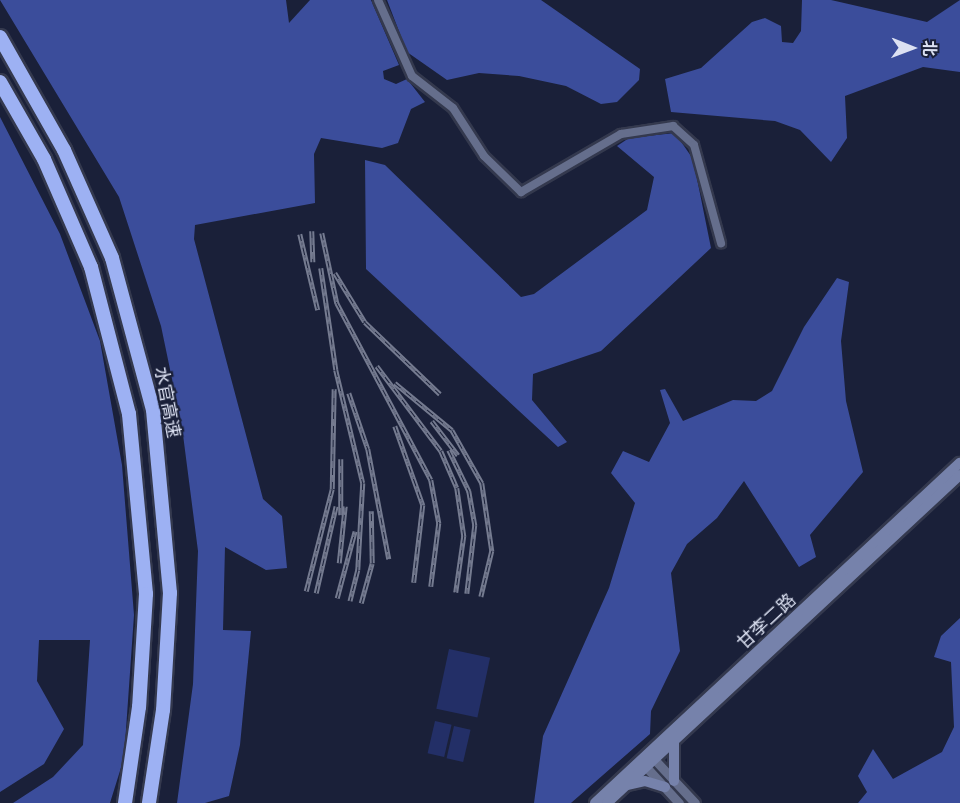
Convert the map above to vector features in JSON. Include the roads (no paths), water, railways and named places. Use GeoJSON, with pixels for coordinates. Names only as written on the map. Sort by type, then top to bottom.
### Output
{"type":"FeatureCollection","features":[{"type":"Feature","properties":{"kind":"highway","name":"水官高速"},"geometry":{"type":"LineString","coordinates":[[0,37],[64,150],[112,258],[153,410],[170,593],[164,710],[149,803]]}},
{"type":"Feature","properties":{"kind":"highway"},"geometry":{"type":"LineString","coordinates":[[0,82],[44,159],[91,267],[129,414],[146,594],[140,707],[125,803]]}},
{"type":"Feature","properties":{"kind":"main road","name":"甘李二路"},"geometry":{"type":"LineString","coordinates":[[607,803],[648,761],[960,463]]}},
{"type":"Feature","properties":{"kind":"main road","name":"甘李二路"},"geometry":{"type":"LineString","coordinates":[[595,803],[674,740],[960,475]]}},
{"type":"Feature","properties":{"kind":"main road"},"geometry":{"type":"LineString","coordinates":[[625,786],[645,781],[669,784],[674,740]]}},
{"type":"Feature","properties":{"kind":"street"},"geometry":{"type":"LineString","coordinates":[[378,0],[412,76],[453,108],[484,156],[521,192],[621,134],[673,126],[694,145],[721,243]]}},
{"type":"Feature","properties":{"kind":"street"},"geometry":{"type":"LineString","coordinates":[[648,761],[669,784],[695,803]]}},
{"type":"Feature","properties":{"kind":"street"},"geometry":{"type":"LineString","coordinates":[[669,784],[679,803]]}},
{"type":"Feature","properties":{"kind":"railway"},"geometry":{"type":"LineString","coordinates":[[312,231],[313,262]]}},
{"type":"Feature","properties":{"kind":"railway"},"geometry":{"type":"LineString","coordinates":[[322,233],[337,303],[431,480],[439,523],[431,586]]}},
{"type":"Feature","properties":{"kind":"railway"},"geometry":{"type":"LineString","coordinates":[[300,234],[318,310]]}},
{"type":"Feature","properties":{"kind":"railway"},"geometry":{"type":"LineString","coordinates":[[321,268],[336,370],[363,483],[358,570],[350,601]]}},
{"type":"Feature","properties":{"kind":"railway"},"geometry":{"type":"LineString","coordinates":[[335,273],[365,322],[440,394]]}},
{"type":"Feature","properties":{"kind":"railway"},"geometry":{"type":"LineString","coordinates":[[377,366],[441,451],[457,488],[464,536],[456,592]]}},
{"type":"Feature","properties":{"kind":"railway"},"geometry":{"type":"LineString","coordinates":[[395,383],[452,430],[482,483],[492,551],[481,597]]}},
{"type":"Feature","properties":{"kind":"railway"},"geometry":{"type":"LineString","coordinates":[[306,591],[332,489],[334,389]]}},
{"type":"Feature","properties":{"kind":"railway"},"geometry":{"type":"LineString","coordinates":[[349,393],[368,449],[389,559]]}},
{"type":"Feature","properties":{"kind":"railway"},"geometry":{"type":"LineString","coordinates":[[432,421],[458,455]]}},
{"type":"Feature","properties":{"kind":"railway"},"geometry":{"type":"LineString","coordinates":[[395,426],[423,505],[414,582]]}},
{"type":"Feature","properties":{"kind":"railway"},"geometry":{"type":"LineString","coordinates":[[449,450],[469,491],[475,525],[467,594]]}},
{"type":"Feature","properties":{"kind":"railway"},"geometry":{"type":"LineString","coordinates":[[341,459],[341,515]]}},
{"type":"Feature","properties":{"kind":"railway"},"geometry":{"type":"LineString","coordinates":[[316,593],[336,506]]}},
{"type":"Feature","properties":{"kind":"railway"},"geometry":{"type":"LineString","coordinates":[[339,563],[345,506]]}},
{"type":"Feature","properties":{"kind":"railway"},"geometry":{"type":"LineString","coordinates":[[361,603],[372,563],[371,511]]}},
{"type":"Feature","properties":{"kind":"railway"},"geometry":{"type":"LineString","coordinates":[[337,598],[355,531]]}}]}
